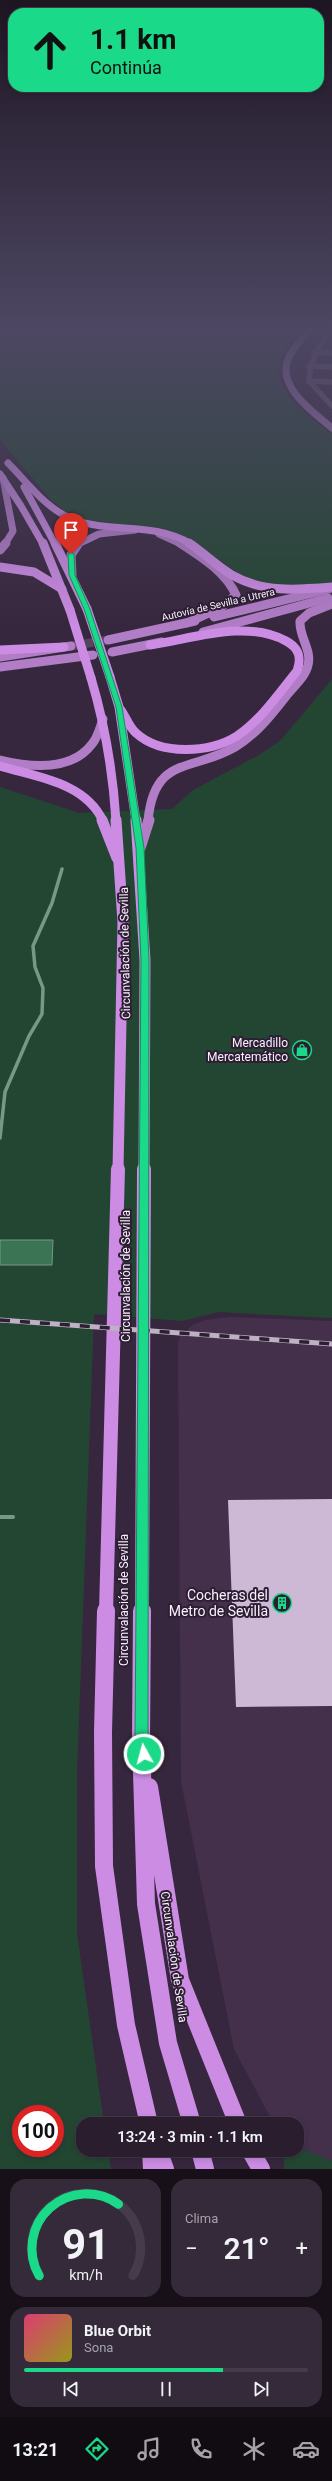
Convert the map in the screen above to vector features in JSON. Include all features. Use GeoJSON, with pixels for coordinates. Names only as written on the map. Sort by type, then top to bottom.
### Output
{"type":"FeatureCollection","features":[{"type":"Feature","properties":{"kind":"highway","name":"Circunvalación de Sevilla"},"geometry":{"type":"LineString","coordinates":[[190,2117],[168,2043],[146,1904],[141,1739],[145,960],[140,848],[119,707],[87,609],[72,575],[40,513],[6,460],[50,506],[72,518],[101,524],[150,529],[174,535],[232,575],[262,588],[282,590],[332,588]]}},
{"type":"Feature","properties":{"kind":"highway","name":"Circunvalación de Sevilla"},"geometry":{"type":"LineString","coordinates":[[2,476],[25,513],[63,590],[103,719],[113,777],[123,922],[121,1079],[103,1732],[104,1866],[126,2025],[147,2117]]}},
{"type":"Feature","properties":{"kind":"highway"},"geometry":{"type":"LineString","coordinates":[[0,567],[31,570],[42,574],[63,590]]}},
{"type":"Feature","properties":{"kind":"highway"},"geometry":{"type":"LineString","coordinates":[[119,707],[136,733],[157,745],[180,749],[211,747],[236,736],[250,726],[297,671],[301,662],[297,649],[290,643],[269,635],[254,632],[222,634],[150,645]]}},
{"type":"Feature","properties":{"kind":"highway"},"geometry":{"type":"LineString","coordinates":[[0,650],[67,646]]}},
{"type":"Feature","properties":{"kind":"highway"},"geometry":{"type":"LineString","coordinates":[[0,766],[46,780],[86,798],[95,807],[103,822],[120,866]]}},
{"type":"Feature","properties":{"kind":"highway"},"geometry":{"type":"LineString","coordinates":[[141,1739],[180,1980],[235,2117]]}},
{"type":"Feature","properties":{"kind":"highway"},"geometry":{"type":"LineString","coordinates":[[151,2157],[152,2169]]}},
{"type":"Feature","properties":{"kind":"highway"},"geometry":{"type":"LineString","coordinates":[[161,2157],[165,2169]]}},
{"type":"Feature","properties":{"kind":"highway"},"geometry":{"type":"LineString","coordinates":[[202,2157],[205,2169]]}},
{"type":"Feature","properties":{"kind":"highway"},"geometry":{"type":"LineString","coordinates":[[254,2157],[261,2169]]}},
{"type":"Feature","properties":{"kind":"main road"},"geometry":{"type":"LineString","coordinates":[[0,550],[12,537],[13,531],[2,476]]}},
{"type":"Feature","properties":{"kind":"main road"},"geometry":{"type":"LineString","coordinates":[[72,575],[71,554],[76,546],[98,534],[135,530],[173,539],[228,579],[234,586],[236,594],[222,608],[187,623]]}},
{"type":"Feature","properties":{"kind":"main road","name":"Autovía de Sevilla a Utrera"},"geometry":{"type":"LineString","coordinates":[[108,640],[187,623],[332,588]]}},
{"type":"Feature","properties":{"kind":"main road"},"geometry":{"type":"LineString","coordinates":[[181,638],[332,597]]}},
{"type":"Feature","properties":{"kind":"main road"},"geometry":{"type":"LineString","coordinates":[[112,652],[150,645],[332,604]]}},
{"type":"Feature","properties":{"kind":"main road"},"geometry":{"type":"LineString","coordinates":[[140,848],[148,826],[150,798],[157,785],[172,774],[189,765],[230,750],[243,742],[255,730],[306,672],[311,662],[309,653],[300,632],[300,621],[309,613],[332,604]]}},
{"type":"Feature","properties":{"kind":"main road"},"geometry":{"type":"LineString","coordinates":[[0,655],[34,652],[67,646]]}},
{"type":"Feature","properties":{"kind":"main road"},"geometry":{"type":"LineString","coordinates":[[0,668],[93,655]]}},
{"type":"Feature","properties":{"kind":"main road"},"geometry":{"type":"LineString","coordinates":[[0,673],[56,663],[63,659]]}},
{"type":"Feature","properties":{"kind":"main road"},"geometry":{"type":"LineString","coordinates":[[0,760],[32,766],[52,765],[71,760],[83,754],[91,746],[103,719]]}},
{"type":"Feature","properties":{"kind":"shaded area"},"geometry":{"type":"Polygon","coordinates":[[[0,426],[322,426],[332,434],[332,583],[274,586],[240,575],[200,546],[166,529],[86,520],[67,513],[51,500],[0,440],[0,426]]]}},
{"type":"Feature","properties":{"kind":"shaded area"},"geometry":{"type":"Polygon","coordinates":[[[332,679],[332,1318],[218,1312],[182,1321],[94,1314],[77,1774],[77,1933],[103,2117],[76,2117],[76,2157],[109,2157],[111,2169],[0,2169],[0,787],[79,813],[172,809],[193,790],[259,755],[280,741],[332,679]]]}},
{"type":"Feature","properties":{"kind":"shaded area"},"geometry":{"type":"Polygon","coordinates":[[[0,1240],[53,1240],[52,1265],[0,1265],[0,1240]]]}},
{"type":"Feature","properties":{"kind":"shaded area","name":"Cocheras del Metro de Sevilla"},"geometry":{"type":"Polygon","coordinates":[[[229,1317],[332,1321],[332,2161],[304,2150],[304,2117],[270,2117],[234,2049],[181,1781],[178,1344],[180,1336],[194,1324],[206,1320],[229,1317]]]}},
{"type":"Feature","properties":{"kind":"shaded area"},"geometry":{"type":"Polygon","coordinates":[[[304,2150],[332,2161],[332,2169],[284,2169],[284,2157],[304,2157],[304,2150]]]}},
{"type":"Feature","properties":{"kind":"building","name":"Cocheras del Metro de Sevilla"},"geometry":{"type":"Polygon","coordinates":[[[332,1499],[332,1706],[236,1707],[228,1500],[332,1499]]]}},
{"type":"Feature","properties":{"kind":"waterway"},"geometry":{"type":"LineString","coordinates":[[0,1138],[5,1092],[29,1036],[42,1014],[43,988],[35,967],[33,946],[52,903],[62,869]]}},
{"type":"Feature","properties":{"kind":"waterway"},"geometry":{"type":"LineString","coordinates":[[0,1517],[13,1517]]}},
{"type":"Feature","properties":{"kind":"tunnel"},"geometry":{"type":"LineString","coordinates":[[71,646],[108,640]]}},
{"type":"Feature","properties":{"kind":"railway"},"geometry":{"type":"LineString","coordinates":[[0,1320],[332,1344]]}},
{"type":"Feature","properties":{"kind":"place","name":"Mercadillo Mercatemático"},"geometry":{"type":"Point","coordinates":[302,1050]}},
{"type":"Feature","properties":{"kind":"place","name":"Cocheras del Metro de Sevilla"},"geometry":{"type":"Point","coordinates":[282,1603]}},
{"type":"Feature","properties":{"kind":"route"},"geometry":{"type":"LineString","coordinates":[[71,554],[73,562],[72,575],[82,594],[119,707],[140,848],[145,960],[141,1739],[144,1754]]}}]}
